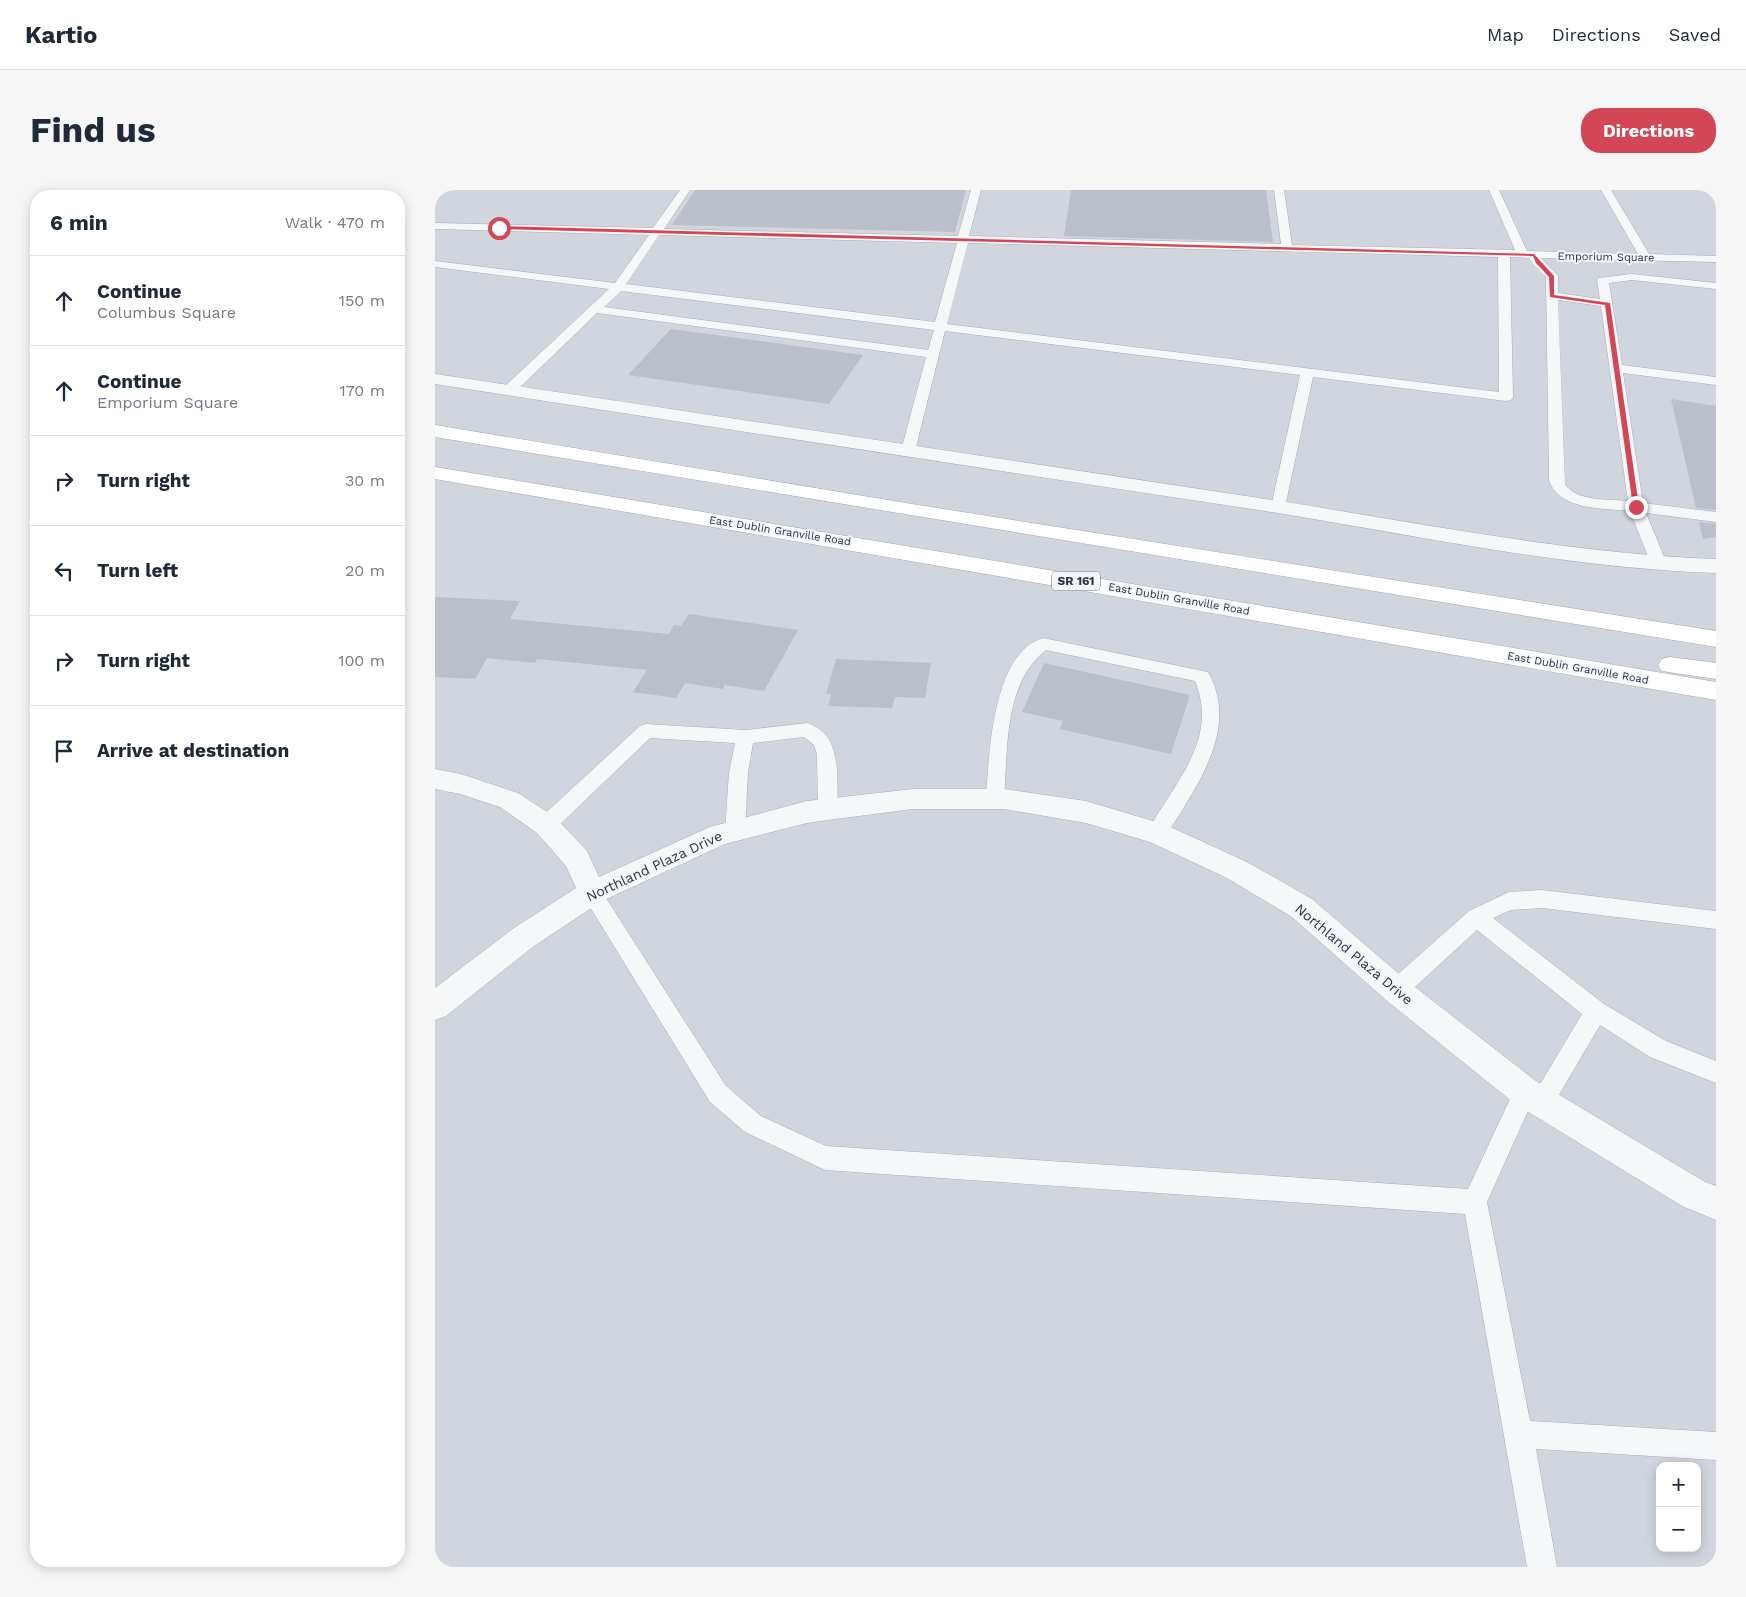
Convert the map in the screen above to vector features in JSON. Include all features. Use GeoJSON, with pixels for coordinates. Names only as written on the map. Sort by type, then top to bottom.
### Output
{"type":"FeatureCollection","features":[{"type":"Feature","properties":{"kind":"main road"},"geometry":{"type":"LineString","coordinates":[[435,431],[1716,640]]}},
{"type":"Feature","properties":{"kind":"main road","name":"East Dublin Granville Road"},"geometry":{"type":"LineString","coordinates":[[435,473],[1716,691]]}},
{"type":"Feature","properties":{"kind":"main road"},"geometry":{"type":"LineString","coordinates":[[1380,634],[1716,671]]}},
{"type":"Feature","properties":{"kind":"street"},"geometry":{"type":"LineString","coordinates":[[435,379],[1279,507],[1570,555],[1659,564],[1716,566]]}},
{"type":"Feature","properties":{"kind":"street"},"geometry":{"type":"LineString","coordinates":[[435,780],[461,784],[509,800],[546,825],[577,860],[592,893]]}},
{"type":"Feature","properties":{"kind":"street","name":"Northland Plaza Drive"},"geometry":{"type":"LineString","coordinates":[[435,1006],[524,937],[592,893],[719,835],[807,812],[913,799],[995,799],[1086,812],[1157,833],[1237,870],[1302,908],[1396,990],[1533,1097],[1694,1194],[1716,1204]]}},
{"type":"Feature","properties":{"kind":"lane"},"geometry":{"type":"LineString","coordinates":[[509,390],[618,287],[685,190]]}},
{"type":"Feature","properties":{"kind":"lane"},"geometry":{"type":"LineString","coordinates":[[907,451],[976,190]]}},
{"type":"Feature","properties":{"kind":"lane"},"geometry":{"type":"LineString","coordinates":[[1279,190],[1287,248]]}},
{"type":"Feature","properties":{"kind":"lane"},"geometry":{"type":"LineString","coordinates":[[1494,190],[1529,255],[1552,276],[1555,480],[1558,488],[1564,494],[1581,500],[1716,517]]}},
{"type":"Feature","properties":{"kind":"lane"},"geometry":{"type":"LineString","coordinates":[[1606,190],[1646,258]]}},
{"type":"Feature","properties":{"kind":"lane","name":"Emporium Square"},"geometry":{"type":"LineString","coordinates":[[435,226],[1716,259]]}},
{"type":"Feature","properties":{"kind":"lane"},"geometry":{"type":"LineString","coordinates":[[435,264],[1507,397],[1504,254]]}},
{"type":"Feature","properties":{"kind":"lane"},"geometry":{"type":"LineString","coordinates":[[1659,564],[1636,507],[1603,280],[1632,277],[1716,286]]}},
{"type":"Feature","properties":{"kind":"lane"},"geometry":{"type":"LineString","coordinates":[[1552,296],[1607,303]]}},
{"type":"Feature","properties":{"kind":"lane"},"geometry":{"type":"LineString","coordinates":[[595,309],[933,354]]}},
{"type":"Feature","properties":{"kind":"lane"},"geometry":{"type":"LineString","coordinates":[[1617,368],[1716,381]]}},
{"type":"Feature","properties":{"kind":"lane"},"geometry":{"type":"LineString","coordinates":[[1279,507],[1307,373]]}},
{"type":"Feature","properties":{"kind":"lane"},"geometry":{"type":"LineString","coordinates":[[995,799],[1001,733],[1010,688],[1026,658],[1043,644],[1202,676],[1211,703],[1209,736],[1196,766],[1157,833]]}},
{"type":"Feature","properties":{"kind":"lane"},"geometry":{"type":"LineString","coordinates":[[546,825],[646,731],[746,737],[807,730],[822,741],[826,754],[828,809]]}},
{"type":"Feature","properties":{"kind":"lane"},"geometry":{"type":"LineString","coordinates":[[735,831],[740,755],[746,737]]}},
{"type":"Feature","properties":{"kind":"lane"},"geometry":{"type":"LineString","coordinates":[[592,893],[718,1094],[753,1124],[825,1158],[1475,1202]]}},
{"type":"Feature","properties":{"kind":"lane"},"geometry":{"type":"LineString","coordinates":[[1396,990],[1476,917],[1509,901],[1542,899],[1716,920]]}},
{"type":"Feature","properties":{"kind":"lane"},"geometry":{"type":"LineString","coordinates":[[1476,917],[1596,1012],[1657,1049],[1716,1072]]}},
{"type":"Feature","properties":{"kind":"lane"},"geometry":{"type":"LineString","coordinates":[[1542,1567],[1475,1202],[1533,1097],[1596,1012]]}},
{"type":"Feature","properties":{"kind":"lane"},"geometry":{"type":"LineString","coordinates":[[1519,1434],[1716,1446]]}},
{"type":"Feature","properties":{"kind":"shaded area"},"geometry":{"type":"Polygon","coordinates":[[[435,190],[1716,190],[1716,1567],[435,1567],[435,190]]]}},
{"type":"Feature","properties":{"kind":"building"},"geometry":{"type":"Polygon","coordinates":[[[695,190],[966,190],[955,232],[672,225],[695,190]]]}},
{"type":"Feature","properties":{"kind":"building"},"geometry":{"type":"Polygon","coordinates":[[[1071,190],[1266,190],[1273,242],[1064,236],[1071,190]]]}},
{"type":"Feature","properties":{"kind":"building"},"geometry":{"type":"Polygon","coordinates":[[[671,329],[863,355],[829,404],[628,375],[671,329]]]}},
{"type":"Feature","properties":{"kind":"building"},"geometry":{"type":"Polygon","coordinates":[[[1671,399],[1716,406],[1716,510],[1696,508],[1671,399]]]}},
{"type":"Feature","properties":{"kind":"building"},"geometry":{"type":"Polygon","coordinates":[[[1699,522],[1716,524],[1716,537],[1703,539],[1699,522]]]}},
{"type":"Feature","properties":{"kind":"building"},"geometry":{"type":"Polygon","coordinates":[[[435,597],[520,601],[510,619],[669,634],[674,625],[681,626],[689,614],[798,630],[764,691],[724,685],[723,689],[685,683],[676,698],[633,692],[647,670],[537,659],[535,663],[487,658],[475,679],[435,677],[435,597]]]}},
{"type":"Feature","properties":{"kind":"building"},"geometry":{"type":"Polygon","coordinates":[[[836,659],[931,663],[925,698],[895,697],[892,708],[828,706],[831,694],[826,694],[836,659]]]}},
{"type":"Feature","properties":{"kind":"building"},"geometry":{"type":"Polygon","coordinates":[[[1044,663],[1190,695],[1171,754],[1060,729],[1063,721],[1022,712],[1044,663]]]}},
{"type":"Feature","properties":{"kind":"route"},"geometry":{"type":"LineString","coordinates":[[499,228],[1534,255],[1540,266],[1552,276],[1552,296],[1607,303],[1636,507]]}}]}
